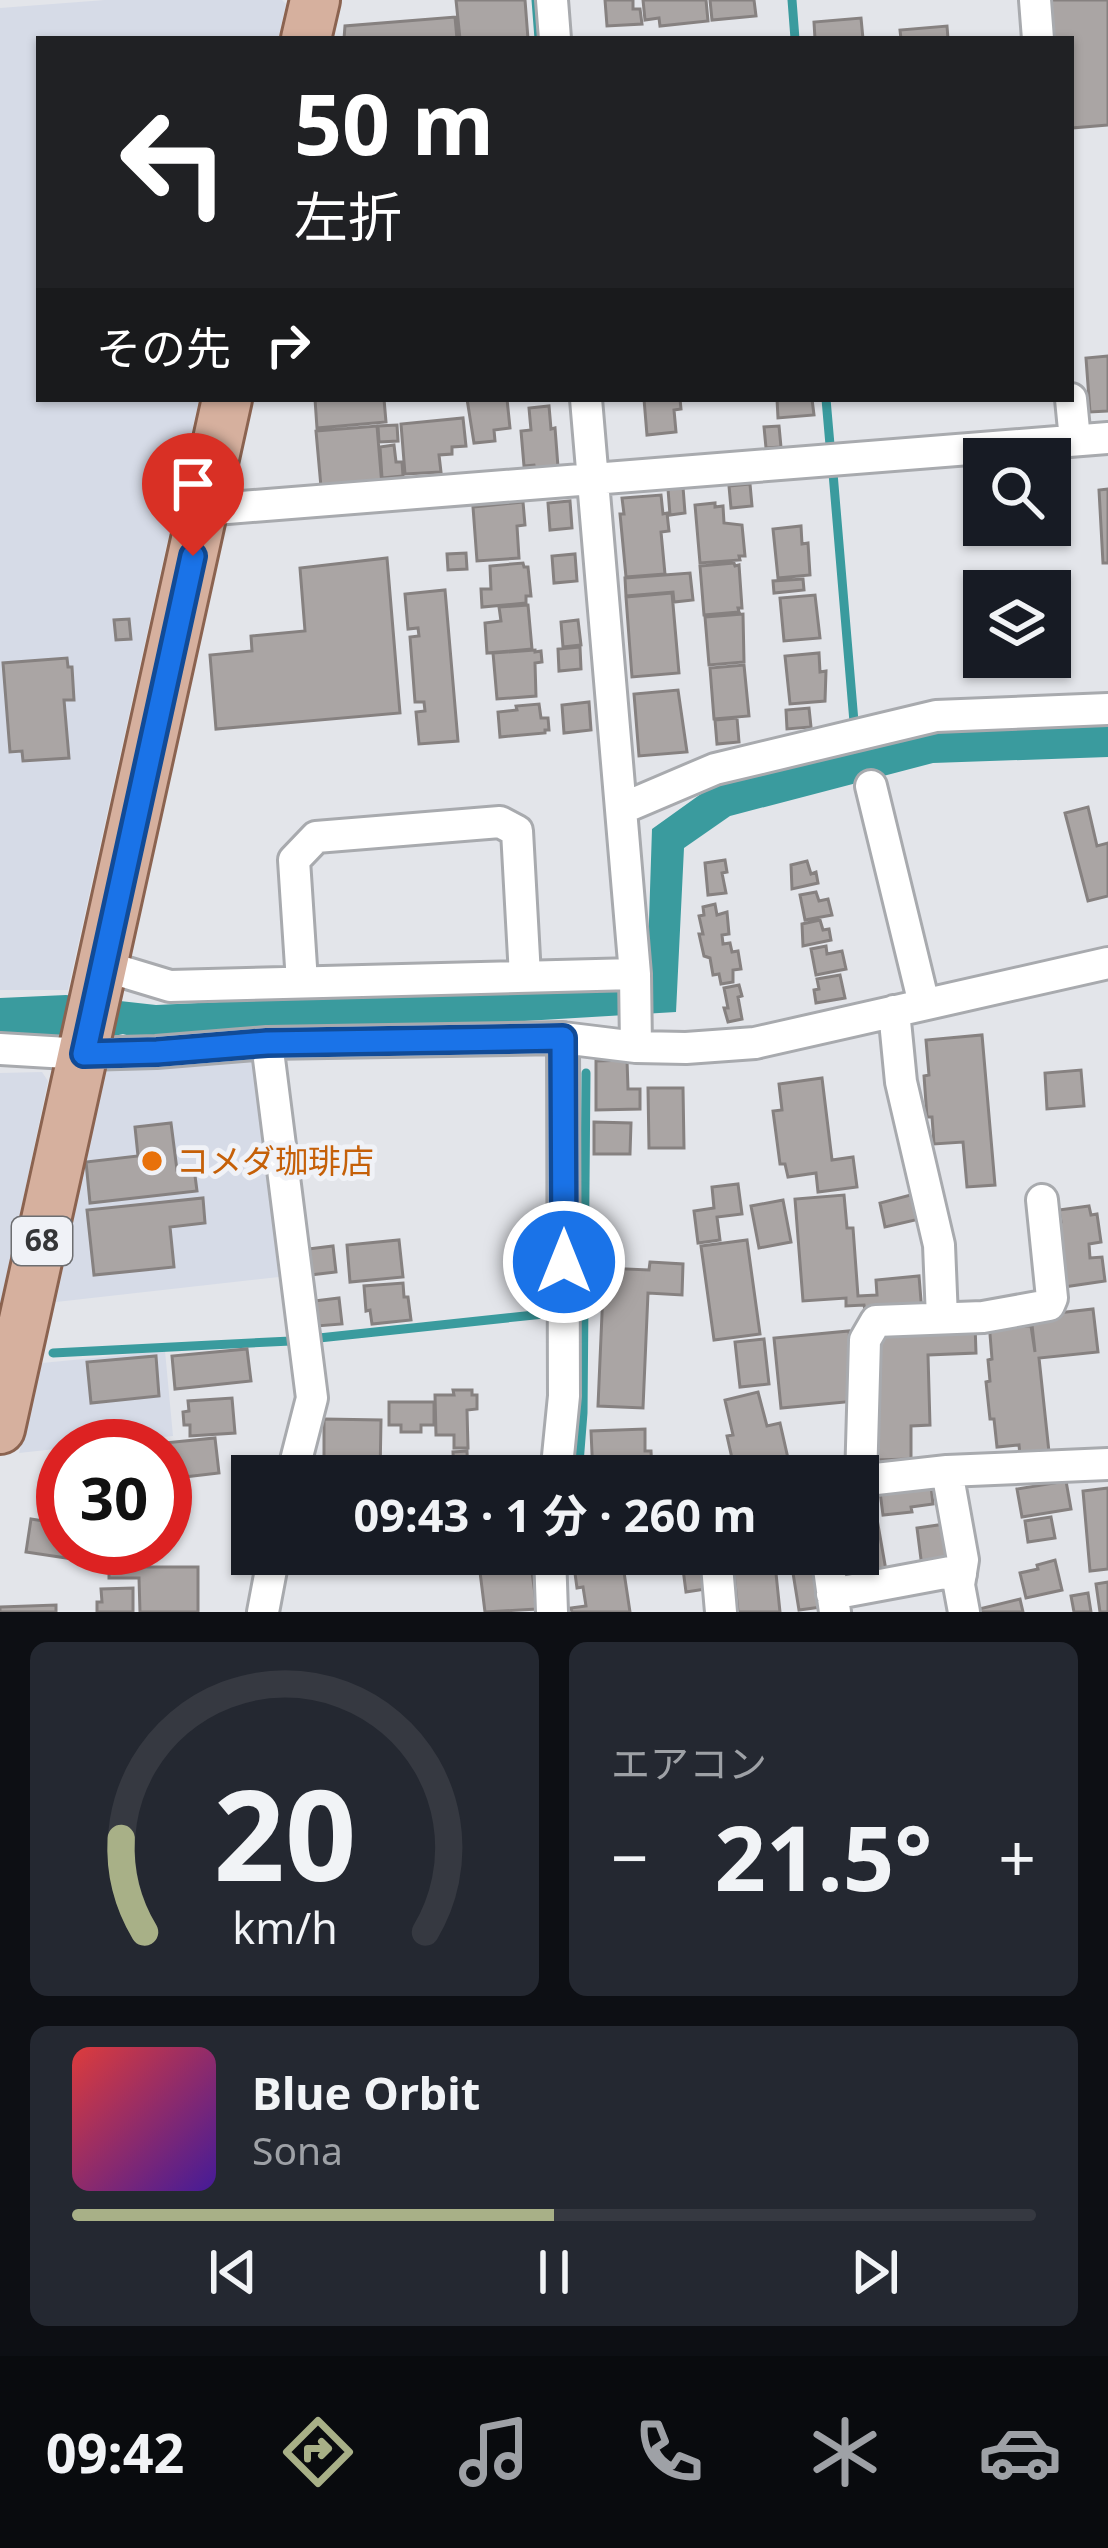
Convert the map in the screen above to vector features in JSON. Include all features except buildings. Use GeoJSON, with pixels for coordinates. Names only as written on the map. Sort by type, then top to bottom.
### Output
{"type":"FeatureCollection","features":[{"type":"Feature","properties":{"kind":"main road"},"geometry":{"type":"LineString","coordinates":[[307,36],[314,0]]}},
{"type":"Feature","properties":{"kind":"main road","name":"68"},"geometry":{"type":"LineString","coordinates":[[0,1429],[8,1358],[84,1054],[226,402]]}},
{"type":"Feature","properties":{"kind":"street"},"geometry":{"type":"LineString","coordinates":[[552,0],[555,36]]}},
{"type":"Feature","properties":{"kind":"street"},"geometry":{"type":"LineString","coordinates":[[1035,0],[1038,36]]}},
{"type":"Feature","properties":{"kind":"street"},"geometry":{"type":"LineString","coordinates":[[586,402],[635,977],[636,1041]]}},
{"type":"Feature","properties":{"kind":"street"},"geometry":{"type":"LineString","coordinates":[[1071,402],[1075,440]]}},
{"type":"Feature","properties":{"kind":"street"},"geometry":{"type":"LineString","coordinates":[[203,510],[1108,438]]}},
{"type":"Feature","properties":{"kind":"street"},"geometry":{"type":"LineString","coordinates":[[621,809],[715,769],[936,716],[1108,709]]}},
{"type":"Feature","properties":{"kind":"street"},"geometry":{"type":"LineString","coordinates":[[871,786],[909,1008],[901,1082],[939,1245],[942,1318]]}},
{"type":"Feature","properties":{"kind":"street"},"geometry":{"type":"LineString","coordinates":[[302,982],[294,860],[316,837],[500,822],[518,831],[525,976]]}},
{"type":"Feature","properties":{"kind":"street"},"geometry":{"type":"LineString","coordinates":[[0,1049],[84,1054],[267,1043],[563,1038],[686,1048],[755,1042],[1108,963]]}},
{"type":"Feature","properties":{"kind":"street"},"geometry":{"type":"LineString","coordinates":[[102,974],[170,986],[635,977]]}},
{"type":"Feature","properties":{"kind":"street"},"geometry":{"type":"LineString","coordinates":[[558,1455],[564,1396],[563,1038]]}},
{"type":"Feature","properties":{"kind":"street"},"geometry":{"type":"LineString","coordinates":[[267,1043],[312,1398],[297,1455]]}},
{"type":"Feature","properties":{"kind":"street"},"geometry":{"type":"LineString","coordinates":[[860,1455],[865,1340],[876,1321],[982,1317],[1049,1305],[1042,1200]]}},
{"type":"Feature","properties":{"kind":"street"},"geometry":{"type":"LineString","coordinates":[[879,1479],[1108,1464]]}},
{"type":"Feature","properties":{"kind":"street"},"geometry":{"type":"LineString","coordinates":[[947,1471],[963,1560],[959,1585],[964,1612]]}},
{"type":"Feature","properties":{"kind":"street"},"geometry":{"type":"LineString","coordinates":[[834,1603],[950,1572],[961,1574]]}},
{"type":"Feature","properties":{"kind":"street"},"geometry":{"type":"LineString","coordinates":[[263,1612],[270,1575]]}},
{"type":"Feature","properties":{"kind":"street"},"geometry":{"type":"LineString","coordinates":[[551,1575],[553,1612]]}},
{"type":"Feature","properties":{"kind":"street"},"geometry":{"type":"LineString","coordinates":[[718,1575],[721,1612]]}},
{"type":"Feature","properties":{"kind":"shaded area"},"geometry":{"type":"Polygon","coordinates":[[[105,0],[282,0],[286,4],[279,36],[36,36],[36,402],[198,402],[68,990],[0,990],[0,8],[105,0]]]}},
{"type":"Feature","properties":{"kind":"shaded area"},"geometry":{"type":"Polygon","coordinates":[[[247,1055],[255,1064],[279,1277],[56,1302],[104,1074],[114,1063],[247,1055]]]}},
{"type":"Feature","properties":{"kind":"shaded area"},"geometry":{"type":"Polygon","coordinates":[[[42,1072],[48,1081],[0,1309],[0,1073],[42,1072]]]}},
{"type":"Feature","properties":{"kind":"shaded area"},"geometry":{"type":"Polygon","coordinates":[[[165,1351],[171,1419],[36,1419],[36,1451],[19,1453],[42,1363],[165,1351]]]}},
{"type":"Feature","properties":{"kind":"water"},"geometry":{"type":"Polygon","coordinates":[[[1108,724],[1108,757],[933,763],[730,816],[684,848],[676,1012],[154,1043],[123,1034],[55,1050],[0,1042],[0,998],[66,995],[156,1005],[647,982],[652,829],[719,781],[929,729],[1108,724]]]}},
{"type":"Feature","properties":{"kind":"waterway"},"geometry":{"type":"LineString","coordinates":[[536,0],[539,36]]}},
{"type":"Feature","properties":{"kind":"waterway"},"geometry":{"type":"LineString","coordinates":[[792,0],[795,36]]}},
{"type":"Feature","properties":{"kind":"waterway"},"geometry":{"type":"LineString","coordinates":[[826,402],[830,445]]}},
{"type":"Feature","properties":{"kind":"waterway"},"geometry":{"type":"LineString","coordinates":[[833,473],[854,722]]}},
{"type":"Feature","properties":{"kind":"waterway"},"geometry":{"type":"LineString","coordinates":[[580,1455],[586,1073]]}},
{"type":"Feature","properties":{"kind":"waterway"},"geometry":{"type":"LineString","coordinates":[[319,1338],[544,1314]]}},
{"type":"Feature","properties":{"kind":"waterway"},"geometry":{"type":"LineString","coordinates":[[53,1353],[291,1341]]}},
{"type":"Feature","properties":{"kind":"place","name":"コメダ珈琲店"},"geometry":{"type":"Point","coordinates":[152,1161]}},
{"type":"Feature","properties":{"kind":"route"},"geometry":{"type":"LineString","coordinates":[[193,556],[84,1054],[267,1043],[563,1038],[564,1262]]}}]}
